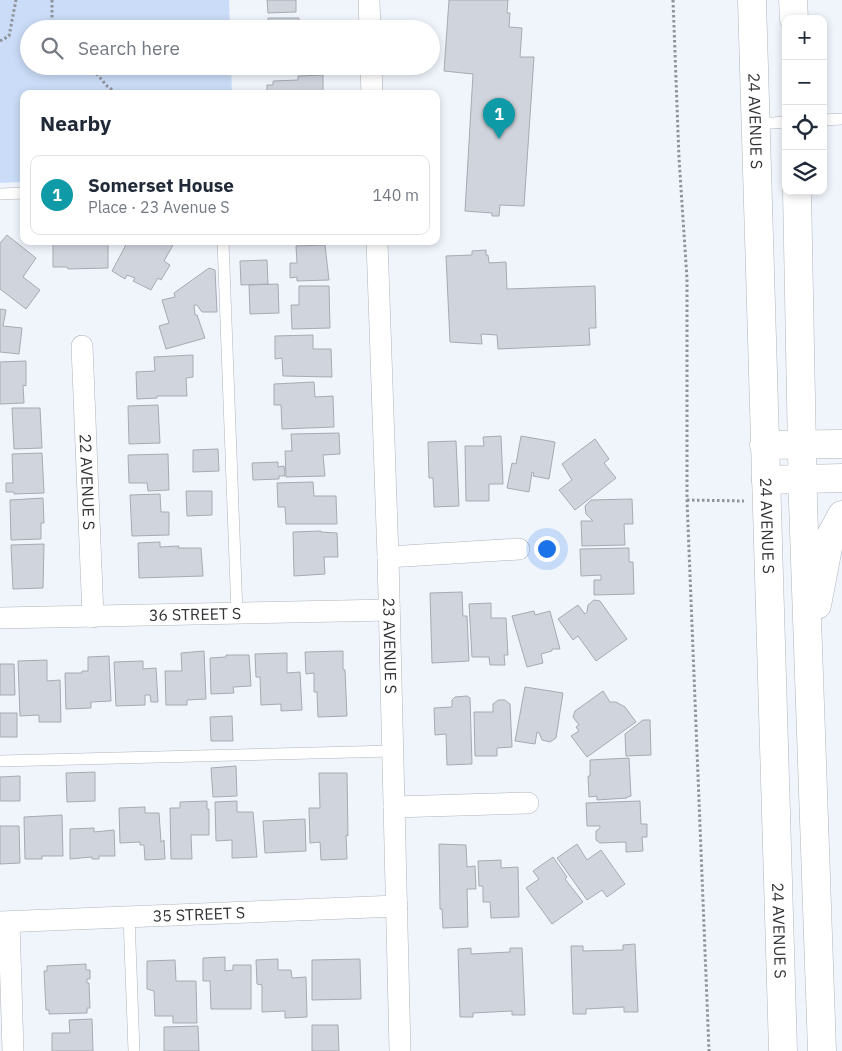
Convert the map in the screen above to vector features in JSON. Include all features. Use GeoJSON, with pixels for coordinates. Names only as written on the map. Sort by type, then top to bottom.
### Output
{"type":"FeatureCollection","features":[{"type":"Feature","properties":{"kind":"main road","name":"24 AVENUE S"},"geometry":{"type":"LineString","coordinates":[[752,0],[783,1051]]}},
{"type":"Feature","properties":{"kind":"main road"},"geometry":{"type":"LineString","coordinates":[[794,0],[794,15]]}},
{"type":"Feature","properties":{"kind":"main road"},"geometry":{"type":"LineString","coordinates":[[797,195],[808,656],[822,1051]]}},
{"type":"Feature","properties":{"kind":"main road"},"geometry":{"type":"LineString","coordinates":[[764,445],[842,444]]}},
{"type":"Feature","properties":{"kind":"main road"},"geometry":{"type":"LineString","coordinates":[[766,480],[842,478]]}},
{"type":"Feature","properties":{"kind":"main road"},"geometry":{"type":"LineString","coordinates":[[808,656],[830,537],[842,515]]}},
{"type":"Feature","properties":{"kind":"street"},"geometry":{"type":"LineString","coordinates":[[368,0],[369,20]]}},
{"type":"Feature","properties":{"kind":"street"},"geometry":{"type":"LineString","coordinates":[[371,75],[372,90]]}},
{"type":"Feature","properties":{"kind":"street","name":"23 AVENUE S"},"geometry":{"type":"LineString","coordinates":[[377,245],[388,557],[400,1051]]}},
{"type":"Feature","properties":{"kind":"street","name":"22 AVENUE S"},"geometry":{"type":"LineString","coordinates":[[82,346],[93,617]]}},
{"type":"Feature","properties":{"kind":"street"},"geometry":{"type":"LineString","coordinates":[[388,557],[519,549]]}},
{"type":"Feature","properties":{"kind":"street","name":"36 STREET S"},"geometry":{"type":"LineString","coordinates":[[0,618],[389,610]]}},
{"type":"Feature","properties":{"kind":"street"},"geometry":{"type":"LineString","coordinates":[[394,807],[528,803]]}},
{"type":"Feature","properties":{"kind":"street","name":"35 STREET S"},"geometry":{"type":"LineString","coordinates":[[4,922],[397,906]]}},
{"type":"Feature","properties":{"kind":"street"},"geometry":{"type":"LineString","coordinates":[[4,922],[9,1051]]}},
{"type":"Feature","properties":{"kind":"lane"},"geometry":{"type":"LineString","coordinates":[[827,120],[842,119]]}},
{"type":"Feature","properties":{"kind":"lane"},"geometry":{"type":"LineString","coordinates":[[757,124],[782,122]]}},
{"type":"Feature","properties":{"kind":"lane"},"geometry":{"type":"LineString","coordinates":[[0,194],[20,193]]}},
{"type":"Feature","properties":{"kind":"lane"},"geometry":{"type":"LineString","coordinates":[[223,245],[238,614]]}},
{"type":"Feature","properties":{"kind":"lane"},"geometry":{"type":"LineString","coordinates":[[0,761],[392,751]]}},
{"type":"Feature","properties":{"kind":"lane"},"geometry":{"type":"LineString","coordinates":[[129,917],[134,1051]]}},
{"type":"Feature","properties":{"kind":"path"},"geometry":{"type":"LineString","coordinates":[[0,40],[9,36],[16,0]]}},
{"type":"Feature","properties":{"kind":"path"},"geometry":{"type":"LineString","coordinates":[[52,0],[52,20]]}},
{"type":"Feature","properties":{"kind":"path"},"geometry":{"type":"LineString","coordinates":[[673,0],[679,158],[687,278],[687,500],[709,1051]]}},
{"type":"Feature","properties":{"kind":"path"},"geometry":{"type":"LineString","coordinates":[[97,75],[112,90]]}},
{"type":"Feature","properties":{"kind":"path"},"geometry":{"type":"LineString","coordinates":[[687,500],[746,501]]}},
{"type":"Feature","properties":{"kind":"shaded area"},"geometry":{"type":"Polygon","coordinates":[[[0,0],[229,0],[230,20],[20,20],[20,75],[231,75],[232,90],[20,90],[20,182],[0,183],[0,0]]]}},
{"type":"Feature","properties":{"kind":"building"},"geometry":{"type":"Polygon","coordinates":[[[267,0],[296,0],[296,12],[268,13],[267,0]]]}},
{"type":"Feature","properties":{"kind":"building"},"geometry":{"type":"Polygon","coordinates":[[[449,0],[508,0],[507,13],[510,13],[509,27],[522,28],[520,57],[534,57],[524,206],[500,205],[499,216],[492,216],[492,213],[465,211],[473,74],[444,71],[449,0]]]}},
{"type":"Feature","properties":{"kind":"building"},"geometry":{"type":"Polygon","coordinates":[[[268,18],[299,18],[299,20],[268,20],[268,18]]]}},
{"type":"Feature","properties":{"kind":"building"},"geometry":{"type":"Polygon","coordinates":[[[323,75],[323,90],[267,90],[267,85],[273,85],[273,81],[298,80],[298,76],[323,75]]]}},
{"type":"Feature","properties":{"kind":"building"},"geometry":{"type":"Polygon","coordinates":[[[7,235],[36,258],[23,277],[40,290],[26,309],[0,289],[0,243],[7,235]]]}},
{"type":"Feature","properties":{"kind":"building"},"geometry":{"type":"Polygon","coordinates":[[[53,245],[108,245],[108,268],[68,269],[67,267],[53,267],[53,245]]]}},
{"type":"Feature","properties":{"kind":"building"},"geometry":{"type":"Polygon","coordinates":[[[126,245],[173,245],[164,261],[170,265],[161,280],[158,278],[151,290],[133,281],[135,278],[127,275],[125,279],[112,271],[126,245]]]}},
{"type":"Feature","properties":{"kind":"building"},"geometry":{"type":"Polygon","coordinates":[[[325,245],[329,280],[297,281],[297,277],[290,278],[290,263],[297,263],[296,246],[325,245]]]}},
{"type":"Feature","properties":{"kind":"building"},"geometry":{"type":"Polygon","coordinates":[[[486,250],[489,263],[506,262],[507,289],[595,286],[596,328],[589,328],[590,345],[498,349],[497,335],[481,334],[482,344],[450,342],[446,256],[472,255],[472,251],[486,250]]]}},
{"type":"Feature","properties":{"kind":"building"},"geometry":{"type":"Polygon","coordinates":[[[267,260],[268,284],[241,285],[240,261],[267,260]]]}},
{"type":"Feature","properties":{"kind":"building"},"geometry":{"type":"Polygon","coordinates":[[[209,268],[215,270],[217,312],[202,312],[197,305],[194,305],[195,315],[197,315],[205,338],[166,349],[159,326],[169,323],[162,300],[175,297],[174,293],[209,268]]]}},
{"type":"Feature","properties":{"kind":"building"},"geometry":{"type":"Polygon","coordinates":[[[278,284],[279,313],[250,314],[249,285],[278,284]]]}},
{"type":"Feature","properties":{"kind":"building"},"geometry":{"type":"Polygon","coordinates":[[[299,286],[329,286],[330,328],[292,329],[291,305],[299,305],[299,286]]]}},
{"type":"Feature","properties":{"kind":"building"},"geometry":{"type":"Polygon","coordinates":[[[0,309],[6,310],[3,326],[22,328],[19,354],[0,352],[0,309]]]}},
{"type":"Feature","properties":{"kind":"building"},"geometry":{"type":"Polygon","coordinates":[[[313,335],[313,349],[331,349],[332,377],[283,376],[282,358],[275,359],[275,336],[313,335]]]}},
{"type":"Feature","properties":{"kind":"building"},"geometry":{"type":"Polygon","coordinates":[[[193,355],[193,377],[186,378],[187,396],[157,396],[157,398],[137,399],[136,372],[155,371],[154,357],[193,355]]]}},
{"type":"Feature","properties":{"kind":"building"},"geometry":{"type":"Polygon","coordinates":[[[26,361],[26,386],[23,385],[24,403],[0,404],[0,362],[26,361]]]}},
{"type":"Feature","properties":{"kind":"building"},"geometry":{"type":"Polygon","coordinates":[[[314,382],[315,397],[333,396],[334,427],[282,429],[281,405],[274,405],[274,384],[314,382]]]}},
{"type":"Feature","properties":{"kind":"building"},"geometry":{"type":"Polygon","coordinates":[[[158,405],[160,443],[129,444],[128,406],[158,405]]]}},
{"type":"Feature","properties":{"kind":"building"},"geometry":{"type":"Polygon","coordinates":[[[12,408],[40,408],[42,448],[14,449],[12,408]]]}},
{"type":"Feature","properties":{"kind":"building"},"geometry":{"type":"Polygon","coordinates":[[[339,433],[340,454],[323,455],[325,476],[286,477],[285,451],[292,451],[291,434],[339,433]]]}},
{"type":"Feature","properties":{"kind":"building"},"geometry":{"type":"Polygon","coordinates":[[[501,436],[503,484],[489,484],[489,501],[466,501],[465,446],[484,446],[483,437],[501,436]]]}},
{"type":"Feature","properties":{"kind":"building"},"geometry":{"type":"Polygon","coordinates":[[[521,436],[555,442],[549,479],[533,476],[534,473],[532,472],[529,492],[507,488],[512,463],[516,464],[521,436]]]}},
{"type":"Feature","properties":{"kind":"building"},"geometry":{"type":"Polygon","coordinates":[[[595,439],[609,459],[604,463],[616,478],[575,510],[559,490],[572,480],[562,464],[595,439]]]}},
{"type":"Feature","properties":{"kind":"building"},"geometry":{"type":"Polygon","coordinates":[[[456,441],[459,506],[434,507],[433,478],[429,478],[428,442],[456,441]]]}},
{"type":"Feature","properties":{"kind":"building"},"geometry":{"type":"Polygon","coordinates":[[[218,449],[219,471],[193,472],[193,450],[218,449]]]}},
{"type":"Feature","properties":{"kind":"building"},"geometry":{"type":"Polygon","coordinates":[[[42,453],[44,493],[14,494],[14,492],[6,492],[6,483],[13,483],[12,454],[42,453]]]}},
{"type":"Feature","properties":{"kind":"building"},"geometry":{"type":"Polygon","coordinates":[[[168,454],[169,490],[148,491],[147,483],[129,483],[128,455],[168,454]]]}},
{"type":"Feature","properties":{"kind":"building"},"geometry":{"type":"Polygon","coordinates":[[[278,462],[278,467],[284,466],[285,476],[279,476],[279,479],[253,480],[252,463],[278,462]]]}},
{"type":"Feature","properties":{"kind":"building"},"geometry":{"type":"Polygon","coordinates":[[[313,482],[314,496],[336,496],[337,524],[286,524],[285,507],[278,507],[277,483],[313,482]]]}},
{"type":"Feature","properties":{"kind":"building"},"geometry":{"type":"Polygon","coordinates":[[[186,491],[212,491],[212,515],[187,516],[186,491]]]}},
{"type":"Feature","properties":{"kind":"building"},"geometry":{"type":"Polygon","coordinates":[[[160,494],[161,512],[169,512],[169,535],[132,536],[130,495],[160,494]]]}},
{"type":"Feature","properties":{"kind":"building"},"geometry":{"type":"Polygon","coordinates":[[[43,498],[44,523],[41,523],[41,539],[11,540],[10,500],[43,498]]]}},
{"type":"Feature","properties":{"kind":"building"},"geometry":{"type":"Polygon","coordinates":[[[632,499],[633,524],[624,524],[625,545],[582,546],[581,521],[593,521],[586,514],[585,506],[591,500],[632,499]]]}},
{"type":"Feature","properties":{"kind":"building"},"geometry":{"type":"Polygon","coordinates":[[[321,531],[337,533],[338,557],[324,557],[325,574],[294,576],[293,532],[321,531]]]}},
{"type":"Feature","properties":{"kind":"building"},"geometry":{"type":"Polygon","coordinates":[[[160,542],[160,547],[201,548],[203,576],[139,578],[138,543],[160,542]]]}},
{"type":"Feature","properties":{"kind":"building"},"geometry":{"type":"Polygon","coordinates":[[[44,544],[43,588],[13,589],[11,545],[44,544]]]}},
{"type":"Feature","properties":{"kind":"building"},"geometry":{"type":"Polygon","coordinates":[[[629,548],[629,562],[633,562],[634,594],[594,595],[594,580],[601,580],[601,575],[581,576],[580,549],[629,548]]]}},
{"type":"Feature","properties":{"kind":"building"},"geometry":{"type":"Polygon","coordinates":[[[462,592],[463,616],[467,616],[469,661],[432,663],[430,593],[462,592]]]}},
{"type":"Feature","properties":{"kind":"building"},"geometry":{"type":"Polygon","coordinates":[[[594,600],[600,601],[627,639],[596,661],[578,636],[573,640],[558,619],[578,605],[585,614],[588,605],[594,600]]]}},
{"type":"Feature","properties":{"kind":"building"},"geometry":{"type":"Polygon","coordinates":[[[491,603],[491,618],[506,618],[508,655],[504,655],[505,665],[490,665],[489,657],[472,657],[469,604],[491,603]]]}},
{"type":"Feature","properties":{"kind":"building"},"geometry":{"type":"Polygon","coordinates":[[[534,611],[535,615],[550,611],[560,649],[552,649],[552,651],[541,654],[543,663],[527,667],[512,616],[534,611]]]}},
{"type":"Feature","properties":{"kind":"building"},"geometry":{"type":"Polygon","coordinates":[[[204,651],[206,699],[187,700],[187,705],[166,705],[165,671],[182,671],[181,653],[204,651]]]}},
{"type":"Feature","properties":{"kind":"building"},"geometry":{"type":"Polygon","coordinates":[[[343,651],[347,716],[318,717],[317,692],[314,692],[314,673],[306,674],[305,652],[343,651]]]}},
{"type":"Feature","properties":{"kind":"building"},"geometry":{"type":"Polygon","coordinates":[[[287,653],[287,673],[300,672],[302,710],[281,711],[281,704],[261,705],[260,677],[256,677],[255,654],[287,653]]]}},
{"type":"Feature","properties":{"kind":"building"},"geometry":{"type":"Polygon","coordinates":[[[226,655],[249,655],[251,686],[233,687],[234,693],[211,694],[210,658],[226,657],[226,655]]]}},
{"type":"Feature","properties":{"kind":"building"},"geometry":{"type":"Polygon","coordinates":[[[109,656],[111,701],[91,702],[91,708],[66,709],[65,673],[88,671],[88,657],[109,656]]]}},
{"type":"Feature","properties":{"kind":"building"},"geometry":{"type":"Polygon","coordinates":[[[47,660],[47,681],[60,680],[61,722],[39,722],[39,715],[20,716],[18,661],[47,660]]]}},
{"type":"Feature","properties":{"kind":"building"},"geometry":{"type":"Polygon","coordinates":[[[143,661],[143,669],[156,668],[158,702],[151,702],[150,695],[145,695],[145,705],[116,706],[114,662],[143,661]]]}},
{"type":"Feature","properties":{"kind":"building"},"geometry":{"type":"Polygon","coordinates":[[[0,664],[14,664],[15,695],[0,695],[0,664]]]}},
{"type":"Feature","properties":{"kind":"building"},"geometry":{"type":"Polygon","coordinates":[[[525,687],[563,693],[556,738],[550,742],[542,740],[537,732],[535,744],[515,741],[525,687]]]}},
{"type":"Feature","properties":{"kind":"building"},"geometry":{"type":"Polygon","coordinates":[[[603,691],[610,702],[616,702],[625,707],[636,722],[587,757],[571,736],[579,731],[576,727],[579,725],[573,717],[575,711],[603,691]]]}},
{"type":"Feature","properties":{"kind":"building"},"geometry":{"type":"Polygon","coordinates":[[[467,696],[470,698],[472,764],[447,765],[446,734],[435,735],[434,708],[452,707],[452,700],[455,697],[467,696]]]}},
{"type":"Feature","properties":{"kind":"building"},"geometry":{"type":"Polygon","coordinates":[[[498,700],[505,700],[510,704],[512,747],[497,748],[497,756],[475,756],[474,712],[493,712],[493,704],[498,700]]]}},
{"type":"Feature","properties":{"kind":"building"},"geometry":{"type":"Polygon","coordinates":[[[0,713],[17,713],[17,737],[0,737],[0,713]]]}},
{"type":"Feature","properties":{"kind":"building"},"geometry":{"type":"Polygon","coordinates":[[[232,716],[233,741],[211,741],[210,717],[232,716]]]}},
{"type":"Feature","properties":{"kind":"building"},"geometry":{"type":"Polygon","coordinates":[[[643,720],[650,720],[651,755],[626,756],[625,734],[643,720]]]}},
{"type":"Feature","properties":{"kind":"building"},"geometry":{"type":"Polygon","coordinates":[[[629,758],[631,796],[627,798],[597,800],[597,796],[589,797],[588,776],[590,776],[590,760],[629,758]]]}},
{"type":"Feature","properties":{"kind":"building"},"geometry":{"type":"Polygon","coordinates":[[[236,766],[237,796],[213,797],[211,768],[236,766]]]}},
{"type":"Feature","properties":{"kind":"building"},"geometry":{"type":"Polygon","coordinates":[[[95,772],[95,801],[67,802],[66,773],[95,772]]]}},
{"type":"Feature","properties":{"kind":"building"},"geometry":{"type":"Polygon","coordinates":[[[319,773],[347,773],[347,859],[321,860],[320,842],[310,843],[309,808],[320,808],[319,773]]]}},
{"type":"Feature","properties":{"kind":"building"},"geometry":{"type":"Polygon","coordinates":[[[20,776],[20,801],[0,801],[0,777],[20,776]]]}},
{"type":"Feature","properties":{"kind":"building"},"geometry":{"type":"Polygon","coordinates":[[[207,801],[207,809],[209,809],[209,835],[191,835],[192,859],[171,859],[170,808],[180,808],[180,802],[207,801]]]}},
{"type":"Feature","properties":{"kind":"building"},"geometry":{"type":"Polygon","coordinates":[[[237,801],[237,812],[253,812],[257,857],[232,858],[232,840],[216,841],[215,802],[237,801]]]}},
{"type":"Feature","properties":{"kind":"building"},"geometry":{"type":"Polygon","coordinates":[[[640,801],[641,824],[647,824],[647,837],[642,837],[643,851],[626,852],[626,842],[600,843],[596,840],[596,831],[600,826],[587,826],[586,803],[640,801]]]}},
{"type":"Feature","properties":{"kind":"building"},"geometry":{"type":"Polygon","coordinates":[[[145,807],[145,813],[159,813],[161,842],[164,840],[165,859],[145,860],[144,845],[140,845],[140,842],[120,843],[119,808],[145,807]]]}},
{"type":"Feature","properties":{"kind":"building"},"geometry":{"type":"Polygon","coordinates":[[[62,815],[63,856],[42,856],[42,859],[25,859],[24,817],[62,815]]]}},
{"type":"Feature","properties":{"kind":"building"},"geometry":{"type":"Polygon","coordinates":[[[305,819],[306,851],[265,853],[263,821],[305,819]]]}},
{"type":"Feature","properties":{"kind":"building"},"geometry":{"type":"Polygon","coordinates":[[[0,826],[19,826],[20,863],[0,864],[0,826]]]}},
{"type":"Feature","properties":{"kind":"building"},"geometry":{"type":"Polygon","coordinates":[[[94,828],[94,832],[114,830],[115,856],[99,856],[99,859],[92,859],[92,857],[70,859],[70,829],[94,828]]]}},
{"type":"Feature","properties":{"kind":"building"},"geometry":{"type":"Polygon","coordinates":[[[439,844],[466,845],[467,867],[475,866],[476,889],[467,889],[468,927],[443,928],[442,909],[440,909],[439,844]]]}},
{"type":"Feature","properties":{"kind":"building"},"geometry":{"type":"Polygon","coordinates":[[[577,844],[587,860],[601,850],[625,884],[607,897],[602,890],[587,900],[557,858],[577,844]]]}},
{"type":"Feature","properties":{"kind":"building"},"geometry":{"type":"Polygon","coordinates":[[[553,857],[567,877],[565,879],[583,902],[552,924],[526,888],[539,879],[533,871],[553,857]]]}},
{"type":"Feature","properties":{"kind":"building"},"geometry":{"type":"Polygon","coordinates":[[[501,860],[501,868],[518,867],[519,917],[491,918],[490,902],[483,902],[483,886],[479,886],[478,861],[501,860]]]}},
{"type":"Feature","properties":{"kind":"building"},"geometry":{"type":"Polygon","coordinates":[[[635,944],[638,1012],[624,1012],[624,1007],[586,1009],[586,1014],[573,1014],[571,946],[583,946],[583,951],[623,950],[623,945],[635,944]]]}},
{"type":"Feature","properties":{"kind":"building"},"geometry":{"type":"Polygon","coordinates":[[[471,948],[471,954],[510,952],[510,948],[522,948],[525,1015],[512,1015],[512,1011],[473,1013],[473,1017],[460,1017],[458,949],[471,948]]]}},
{"type":"Feature","properties":{"kind":"building"},"geometry":{"type":"Polygon","coordinates":[[[225,957],[225,971],[233,970],[233,965],[251,965],[251,1009],[211,1009],[210,981],[203,981],[203,958],[225,957]]]}},
{"type":"Feature","properties":{"kind":"building"},"geometry":{"type":"Polygon","coordinates":[[[278,959],[278,970],[291,970],[292,978],[306,977],[307,1017],[285,1018],[285,1011],[262,1012],[262,985],[257,984],[256,960],[278,959]]]}},
{"type":"Feature","properties":{"kind":"building"},"geometry":{"type":"Polygon","coordinates":[[[360,959],[361,999],[312,1000],[312,960],[360,959]]]}},
{"type":"Feature","properties":{"kind":"building"},"geometry":{"type":"Polygon","coordinates":[[[175,960],[176,981],[196,981],[197,1023],[173,1023],[173,1016],[155,1016],[154,991],[147,989],[147,961],[175,960]]]}},
{"type":"Feature","properties":{"kind":"building"},"geometry":{"type":"Polygon","coordinates":[[[86,964],[86,970],[90,970],[90,979],[87,979],[87,983],[89,983],[90,1008],[87,1008],[87,1013],[49,1014],[49,1010],[46,1010],[44,971],[47,971],[47,966],[86,964]]]}},
{"type":"Feature","properties":{"kind":"building"},"geometry":{"type":"Polygon","coordinates":[[[92,1019],[93,1051],[52,1051],[52,1033],[70,1033],[69,1020],[92,1019]]]}},
{"type":"Feature","properties":{"kind":"building"},"geometry":{"type":"Polygon","coordinates":[[[312,1025],[338,1025],[339,1051],[312,1051],[312,1025]]]}},
{"type":"Feature","properties":{"kind":"building"},"geometry":{"type":"Polygon","coordinates":[[[198,1026],[199,1051],[164,1051],[164,1027],[198,1026]]]}},
{"type":"Feature","properties":{"kind":"place","name":"Somerset House"},"geometry":{"type":"Point","coordinates":[499,139]}}]}
